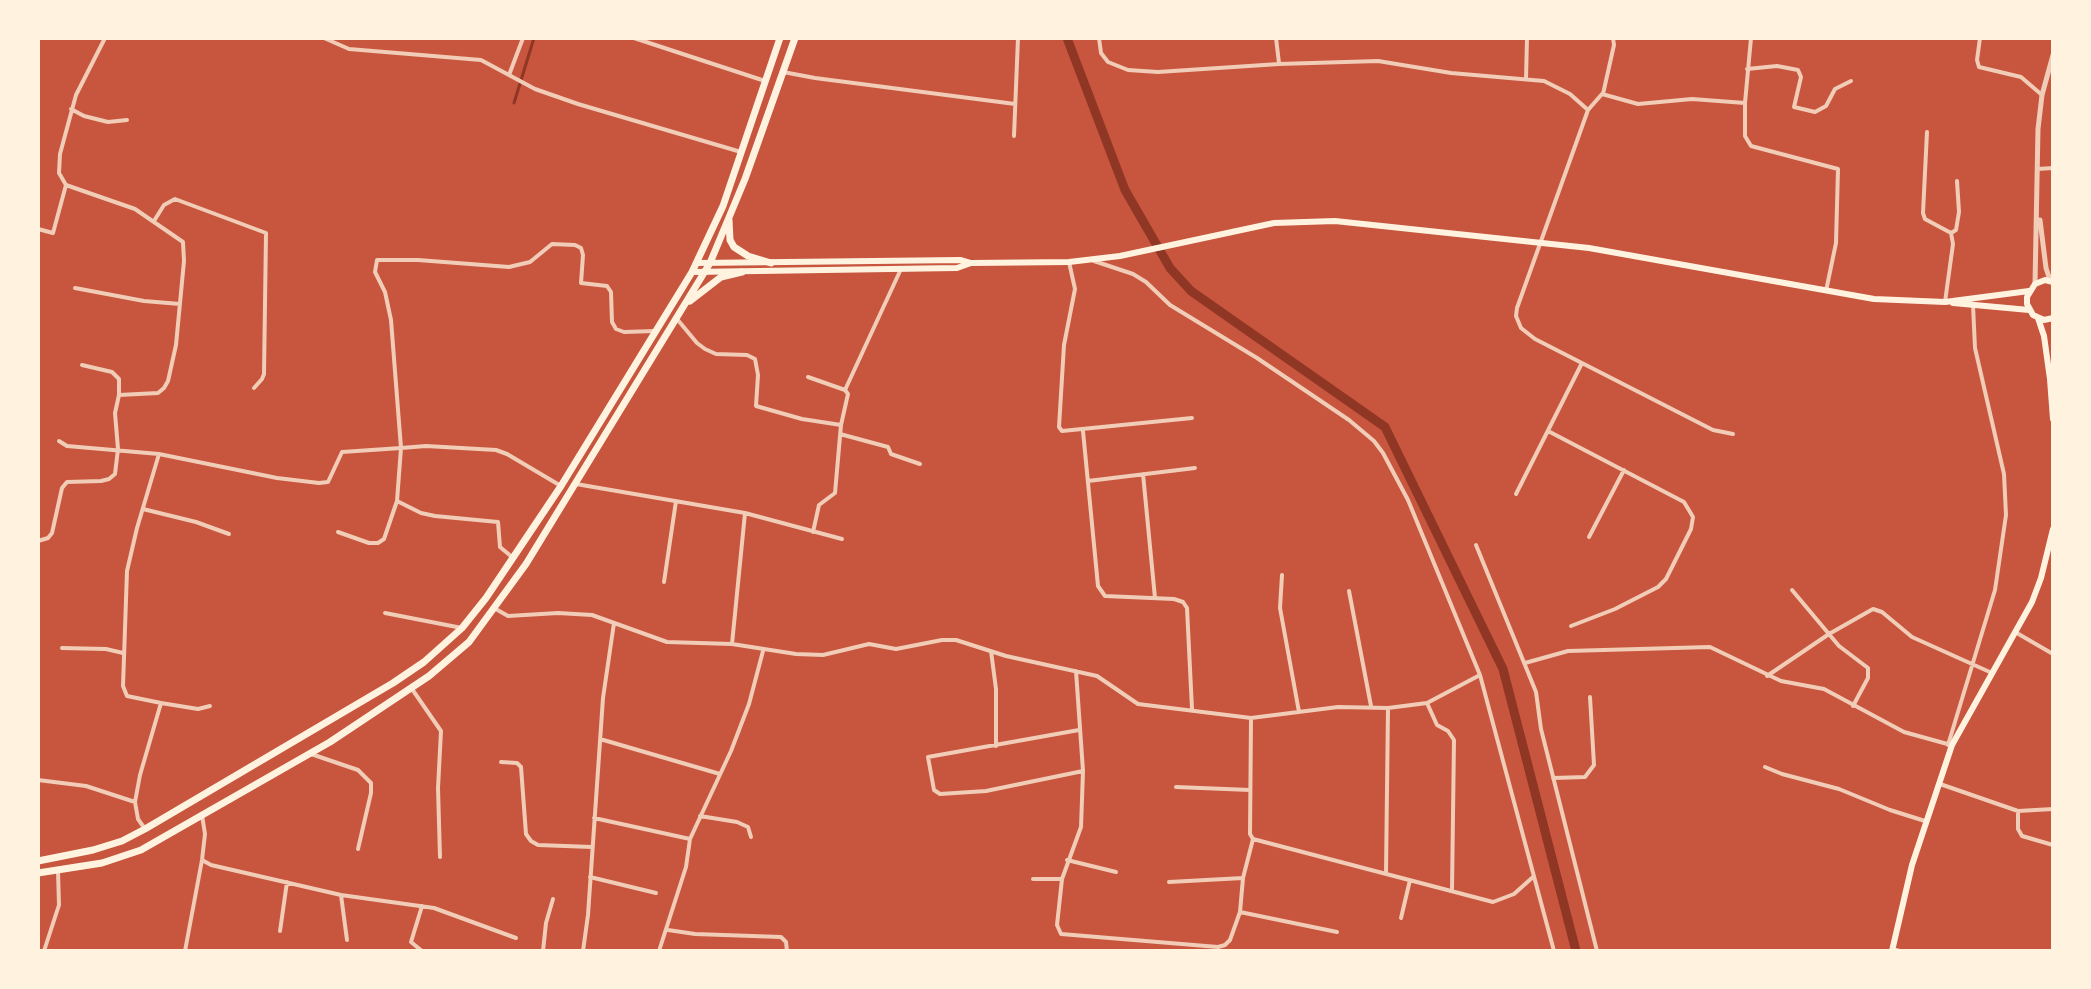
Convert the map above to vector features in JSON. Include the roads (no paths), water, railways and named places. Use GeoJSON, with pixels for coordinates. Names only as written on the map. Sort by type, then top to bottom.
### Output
{"type":"FeatureCollection","features":[{"type":"Feature","properties":{"kind":"main road"},"geometry":{"type":"LineString","coordinates":[[38,861],[93,850],[122,841],[145,829],[393,683],[424,662],[462,628],[486,598],[561,486],[697,263],[723,206],[780,38]]}},
{"type":"Feature","properties":{"kind":"main road"},"geometry":{"type":"LineString","coordinates":[[38,873],[102,863],[141,850],[309,754],[429,676],[469,642],[526,564],[710,263],[795,38]]}},
{"type":"Feature","properties":{"kind":"main road"},"geometry":{"type":"LineString","coordinates":[[729,218],[730,240],[734,247],[748,256],[771,263]]}},
{"type":"Feature","properties":{"kind":"main road"},"geometry":{"type":"LineString","coordinates":[[697,263],[1069,262],[1120,256],[1274,223],[1314,221],[1543,241],[1886,300],[2029,310],[2038,318],[2044,336],[2053,419]]}},
{"type":"Feature","properties":{"kind":"main road"},"geometry":{"type":"LineString","coordinates":[[692,272],[957,268],[971,263]]}},
{"type":"Feature","properties":{"kind":"main road"},"geometry":{"type":"LineString","coordinates":[[688,301],[721,277],[742,272]]}},
{"type":"Feature","properties":{"kind":"main road"},"geometry":{"type":"LineString","coordinates":[[2029,310],[2029,291],[2035,284],[2051,281]]}},
{"type":"Feature","properties":{"kind":"main road"},"geometry":{"type":"LineString","coordinates":[[1945,302],[2029,291]]}},
{"type":"Feature","properties":{"kind":"main road"},"geometry":{"type":"LineString","coordinates":[[2038,318],[2053,318]]}},
{"type":"Feature","properties":{"kind":"main road"},"geometry":{"type":"LineString","coordinates":[[2050,379],[2053,362]]}},
{"type":"Feature","properties":{"kind":"main road"},"geometry":{"type":"LineString","coordinates":[[1894,950],[1901,905],[1950,745],[2015,632],[2041,578],[2053,529]]}},
{"type":"Feature","properties":{"kind":"main road"},"geometry":{"type":"LineString","coordinates":[[271,755],[280,770]]}},
{"type":"Feature","properties":{"kind":"street"},"geometry":{"type":"LineString","coordinates":[[105,38],[71,109],[58,164],[61,180],[66,185],[135,209],[183,242],[184,248],[176,345],[168,381],[158,393],[119,395]]}},
{"type":"Feature","properties":{"kind":"street"},"geometry":{"type":"LineString","coordinates":[[324,38],[349,49],[481,60],[535,89],[741,152]]}},
{"type":"Feature","properties":{"kind":"street"},"geometry":{"type":"LineString","coordinates":[[511,76],[523,38]]}},
{"type":"Feature","properties":{"kind":"street"},"geometry":{"type":"LineString","coordinates":[[634,38],[765,81]]}},
{"type":"Feature","properties":{"kind":"street"},"geometry":{"type":"LineString","coordinates":[[1014,136],[1018,38]]}},
{"type":"Feature","properties":{"kind":"street"},"geometry":{"type":"LineString","coordinates":[[1099,38],[1101,53],[1108,62],[1128,70],[1158,72],[1378,61],[1451,73],[1544,81],[1558,87],[1588,110]]}},
{"type":"Feature","properties":{"kind":"street"},"geometry":{"type":"LineString","coordinates":[[1276,38],[1279,64]]}},
{"type":"Feature","properties":{"kind":"street"},"geometry":{"type":"LineString","coordinates":[[1526,79],[1527,38]]}},
{"type":"Feature","properties":{"kind":"street"},"geometry":{"type":"LineString","coordinates":[[1613,38],[1602,94],[1588,110],[1516,316],[1521,328],[1535,339],[1713,430],[1733,434]]}},
{"type":"Feature","properties":{"kind":"street"},"geometry":{"type":"LineString","coordinates":[[1751,38],[1745,103],[1745,136],[1751,146],[1838,169],[1836,243],[1826,291]]}},
{"type":"Feature","properties":{"kind":"street"},"geometry":{"type":"LineString","coordinates":[[1980,38],[1979,67],[2021,77],[2042,95]]}},
{"type":"Feature","properties":{"kind":"street"},"geometry":{"type":"LineString","coordinates":[[2035,284],[2042,95],[2051,73],[2053,55]]}},
{"type":"Feature","properties":{"kind":"street"},"geometry":{"type":"LineString","coordinates":[[1747,69],[1777,66],[1798,70],[1801,77],[1794,107],[1815,112],[1825,107],[1835,89],[1851,81]]}},
{"type":"Feature","properties":{"kind":"street"},"geometry":{"type":"LineString","coordinates":[[783,72],[1015,104]]}},
{"type":"Feature","properties":{"kind":"street"},"geometry":{"type":"LineString","coordinates":[[1602,94],[1638,104],[1692,99],[1745,103]]}},
{"type":"Feature","properties":{"kind":"street"},"geometry":{"type":"LineString","coordinates":[[71,109],[108,122],[127,120]]}},
{"type":"Feature","properties":{"kind":"street"},"geometry":{"type":"LineString","coordinates":[[1927,132],[1923,213],[1925,219],[1951,233]]}},
{"type":"Feature","properties":{"kind":"street"},"geometry":{"type":"LineString","coordinates":[[2037,169],[2053,168]]}},
{"type":"Feature","properties":{"kind":"street"},"geometry":{"type":"LineString","coordinates":[[1951,233],[1956,230],[1959,212],[1957,181]]}},
{"type":"Feature","properties":{"kind":"street"},"geometry":{"type":"LineString","coordinates":[[38,229],[53,233],[66,185]]}},
{"type":"Feature","properties":{"kind":"street"},"geometry":{"type":"LineString","coordinates":[[154,221],[164,205],[175,199],[266,233],[264,374],[254,388]]}},
{"type":"Feature","properties":{"kind":"street"},"geometry":{"type":"LineString","coordinates":[[2038,207],[2051,281]]}},
{"type":"Feature","properties":{"kind":"street"},"geometry":{"type":"LineString","coordinates":[[1945,302],[1953,244],[1951,233]]}},
{"type":"Feature","properties":{"kind":"street"},"geometry":{"type":"LineString","coordinates":[[338,532],[378,543],[384,539],[397,501],[401,448],[391,320],[385,292],[375,272],[377,260],[509,267],[530,262],[552,244],[575,245],[581,248],[583,255],[581,283],[607,286],[611,292],[612,322],[616,329],[624,332],[657,331]]}},
{"type":"Feature","properties":{"kind":"street"},"geometry":{"type":"LineString","coordinates":[[1092,260],[1133,274],[1146,282],[1170,305],[1283,376],[1349,420],[1374,441],[1408,500],[1480,675],[1554,951]]}},
{"type":"Feature","properties":{"kind":"street"},"geometry":{"type":"LineString","coordinates":[[1069,262],[1075,289],[1064,345],[1059,427],[1062,431],[1192,418]]}},
{"type":"Feature","properties":{"kind":"street"},"geometry":{"type":"LineString","coordinates":[[813,532],[819,505],[835,493],[841,425],[848,399],[845,390],[901,269]]}},
{"type":"Feature","properties":{"kind":"street"},"geometry":{"type":"LineString","coordinates":[[75,288],[144,301],[180,304]]}},
{"type":"Feature","properties":{"kind":"street"},"geometry":{"type":"LineString","coordinates":[[1525,663],[1568,651],[1700,646],[1719,650],[1767,676],[1792,685],[1824,689],[1904,732],[1950,745],[1998,577],[2006,515],[2004,474],[1975,348],[1973,305]]}},
{"type":"Feature","properties":{"kind":"street"},"geometry":{"type":"LineString","coordinates":[[677,319],[705,349],[716,354],[747,355],[755,359],[758,375],[756,406],[802,419],[841,425]]}},
{"type":"Feature","properties":{"kind":"street"},"geometry":{"type":"LineString","coordinates":[[1516,494],[1582,363]]}},
{"type":"Feature","properties":{"kind":"street"},"geometry":{"type":"LineString","coordinates":[[38,541],[52,533],[62,488],[67,482],[109,479],[115,474],[118,449],[115,413],[119,379],[112,372],[82,365]]}},
{"type":"Feature","properties":{"kind":"street"},"geometry":{"type":"LineString","coordinates":[[808,377],[845,390]]}},
{"type":"Feature","properties":{"kind":"street"},"geometry":{"type":"LineString","coordinates":[[1083,431],[1096,573],[1101,592],[1112,597],[1183,602],[1187,608],[1192,709]]}},
{"type":"Feature","properties":{"kind":"street"},"geometry":{"type":"LineString","coordinates":[[1548,431],[1684,502],[1693,517],[1691,529],[1666,579],[1658,587],[1615,609],[1571,626]]}},
{"type":"Feature","properties":{"kind":"street"},"geometry":{"type":"LineString","coordinates":[[840,434],[888,447],[891,454],[920,464]]}},
{"type":"Feature","properties":{"kind":"street"},"geometry":{"type":"LineString","coordinates":[[59,441],[67,446],[159,454],[277,478],[319,483],[328,482],[342,452],[426,446],[496,450],[561,486]]}},
{"type":"Feature","properties":{"kind":"street"},"geometry":{"type":"LineString","coordinates":[[159,454],[127,571],[123,686],[127,696],[198,709],[210,706]]}},
{"type":"Feature","properties":{"kind":"street"},"geometry":{"type":"LineString","coordinates":[[1088,481],[1195,468]]}},
{"type":"Feature","properties":{"kind":"street"},"geometry":{"type":"LineString","coordinates":[[1589,537],[1624,470]]}},
{"type":"Feature","properties":{"kind":"street"},"geometry":{"type":"LineString","coordinates":[[1143,474],[1155,598]]}},
{"type":"Feature","properties":{"kind":"street"},"geometry":{"type":"LineString","coordinates":[[576,484],[745,513],[842,539]]}},
{"type":"Feature","properties":{"kind":"street"},"geometry":{"type":"LineString","coordinates":[[397,501],[435,516],[498,522],[500,547],[512,557]]}},
{"type":"Feature","properties":{"kind":"street"},"geometry":{"type":"LineString","coordinates":[[664,582],[676,501]]}},
{"type":"Feature","properties":{"kind":"street"},"geometry":{"type":"LineString","coordinates":[[143,509],[229,534]]}},
{"type":"Feature","properties":{"kind":"street"},"geometry":{"type":"LineString","coordinates":[[732,644],[745,513]]}},
{"type":"Feature","properties":{"kind":"street"},"geometry":{"type":"LineString","coordinates":[[1476,545],[1536,692],[1541,729],[1597,951]]}},
{"type":"Feature","properties":{"kind":"street"},"geometry":{"type":"LineString","coordinates":[[1282,575],[1280,608],[1299,712]]}},
{"type":"Feature","properties":{"kind":"street"},"geometry":{"type":"LineString","coordinates":[[1792,590],[1839,646],[1868,668],[1868,678],[1853,706]]}},
{"type":"Feature","properties":{"kind":"street"},"geometry":{"type":"LineString","coordinates":[[1349,591],[1371,706]]}},
{"type":"Feature","properties":{"kind":"street"},"geometry":{"type":"LineString","coordinates":[[492,607],[508,616],[578,613],[667,642],[732,644],[763,651],[823,655],[869,644],[896,649],[956,640],[1097,676],[1138,704],[1251,718],[1427,703],[1480,675]]}},
{"type":"Feature","properties":{"kind":"street"},"geometry":{"type":"LineString","coordinates":[[1767,676],[1867,611],[1878,610],[1912,637],[1992,673]]}},
{"type":"Feature","properties":{"kind":"street"},"geometry":{"type":"LineString","coordinates":[[385,613],[462,628]]}},
{"type":"Feature","properties":{"kind":"street"},"geometry":{"type":"LineString","coordinates":[[583,951],[600,739],[614,623]]}},
{"type":"Feature","properties":{"kind":"street"},"geometry":{"type":"LineString","coordinates":[[2015,632],[2053,654]]}},
{"type":"Feature","properties":{"kind":"street"},"geometry":{"type":"LineString","coordinates":[[62,648],[106,649],[124,653]]}},
{"type":"Feature","properties":{"kind":"street"},"geometry":{"type":"LineString","coordinates":[[659,951],[686,867],[690,839],[749,704],[763,651]]}},
{"type":"Feature","properties":{"kind":"street"},"geometry":{"type":"LineString","coordinates":[[991,651],[996,689],[996,746]]}},
{"type":"Feature","properties":{"kind":"street"},"geometry":{"type":"LineString","coordinates":[[1076,671],[1083,771],[1081,827],[1062,879],[1057,930],[1068,937],[1218,947],[1230,940],[1240,912],[1243,878],[1253,839],[1250,834],[1251,718]]}},
{"type":"Feature","properties":{"kind":"street"},"geometry":{"type":"LineString","coordinates":[[411,687],[441,731],[438,788],[440,857]]}},
{"type":"Feature","properties":{"kind":"street"},"geometry":{"type":"LineString","coordinates":[[1553,778],[1585,777],[1594,765],[1590,697]]}},
{"type":"Feature","properties":{"kind":"street"},"geometry":{"type":"LineString","coordinates":[[145,829],[138,819],[135,802],[161,703]]}},
{"type":"Feature","properties":{"kind":"street"},"geometry":{"type":"LineString","coordinates":[[1427,703],[1437,725],[1448,731],[1454,740],[1452,891]]}},
{"type":"Feature","properties":{"kind":"street"},"geometry":{"type":"LineString","coordinates":[[1386,873],[1388,708]]}},
{"type":"Feature","properties":{"kind":"street"},"geometry":{"type":"LineString","coordinates":[[1079,730],[928,757],[934,790],[940,794],[986,791],[1083,771]]}},
{"type":"Feature","properties":{"kind":"street"},"geometry":{"type":"LineString","coordinates":[[600,739],[720,774]]}},
{"type":"Feature","properties":{"kind":"street"},"geometry":{"type":"LineString","coordinates":[[309,754],[358,770],[371,783],[358,849]]}},
{"type":"Feature","properties":{"kind":"street"},"geometry":{"type":"LineString","coordinates":[[501,762],[517,763],[521,767],[526,834],[531,841],[538,845],[592,847]]}},
{"type":"Feature","properties":{"kind":"street"},"geometry":{"type":"LineString","coordinates":[[1765,767],[1839,789],[1925,821]]}},
{"type":"Feature","properties":{"kind":"street"},"geometry":{"type":"LineString","coordinates":[[38,780],[86,786],[135,802]]}},
{"type":"Feature","properties":{"kind":"street"},"geometry":{"type":"LineString","coordinates":[[1940,784],[2018,811],[2053,809]]}},
{"type":"Feature","properties":{"kind":"street"},"geometry":{"type":"LineString","coordinates":[[1176,787],[1250,790]]}},
{"type":"Feature","properties":{"kind":"street"},"geometry":{"type":"LineString","coordinates":[[2018,811],[2018,829],[2022,836],[2053,845]]}},
{"type":"Feature","properties":{"kind":"street"},"geometry":{"type":"LineString","coordinates":[[185,951],[202,860],[205,834],[202,815]]}},
{"type":"Feature","properties":{"kind":"street"},"geometry":{"type":"LineString","coordinates":[[700,816],[737,822],[748,827],[751,837]]}},
{"type":"Feature","properties":{"kind":"street"},"geometry":{"type":"LineString","coordinates":[[594,818],[690,839]]}},
{"type":"Feature","properties":{"kind":"street"},"geometry":{"type":"LineString","coordinates":[[1253,839],[1493,902],[1514,894],[1533,877]]}},
{"type":"Feature","properties":{"kind":"street"},"geometry":{"type":"LineString","coordinates":[[202,860],[211,865],[341,895],[434,908],[516,938]]}},
{"type":"Feature","properties":{"kind":"street"},"geometry":{"type":"LineString","coordinates":[[1067,860],[1116,872]]}},
{"type":"Feature","properties":{"kind":"street"},"geometry":{"type":"LineString","coordinates":[[44,951],[59,905],[58,871]]}},
{"type":"Feature","properties":{"kind":"street"},"geometry":{"type":"LineString","coordinates":[[590,877],[656,893]]}},
{"type":"Feature","properties":{"kind":"street"},"geometry":{"type":"LineString","coordinates":[[1169,882],[1243,878]]}},
{"type":"Feature","properties":{"kind":"street"},"geometry":{"type":"LineString","coordinates":[[1033,879],[1062,879]]}},
{"type":"Feature","properties":{"kind":"street"},"geometry":{"type":"LineString","coordinates":[[1401,918],[1410,880]]}},
{"type":"Feature","properties":{"kind":"street"},"geometry":{"type":"LineString","coordinates":[[280,931],[287,882]]}},
{"type":"Feature","properties":{"kind":"street"},"geometry":{"type":"LineString","coordinates":[[341,895],[347,940]]}},
{"type":"Feature","properties":{"kind":"street"},"geometry":{"type":"LineString","coordinates":[[543,951],[553,899]]}},
{"type":"Feature","properties":{"kind":"street"},"geometry":{"type":"LineString","coordinates":[[422,906],[411,942],[422,951]]}},
{"type":"Feature","properties":{"kind":"street"},"geometry":{"type":"LineString","coordinates":[[1240,912],[1337,932]]}},
{"type":"Feature","properties":{"kind":"street"},"geometry":{"type":"LineString","coordinates":[[668,930],[781,937],[786,942],[787,951]]}},
{"type":"Feature","properties":{"kind":"waterway"},"geometry":{"type":"LineString","coordinates":[[514,103],[534,38]]}},
{"type":"Feature","properties":{"kind":"waterway"},"geometry":{"type":"LineString","coordinates":[[1067,38],[1125,190],[1170,268],[1191,291],[1385,427],[1503,669],[1576,951]]}}]}
